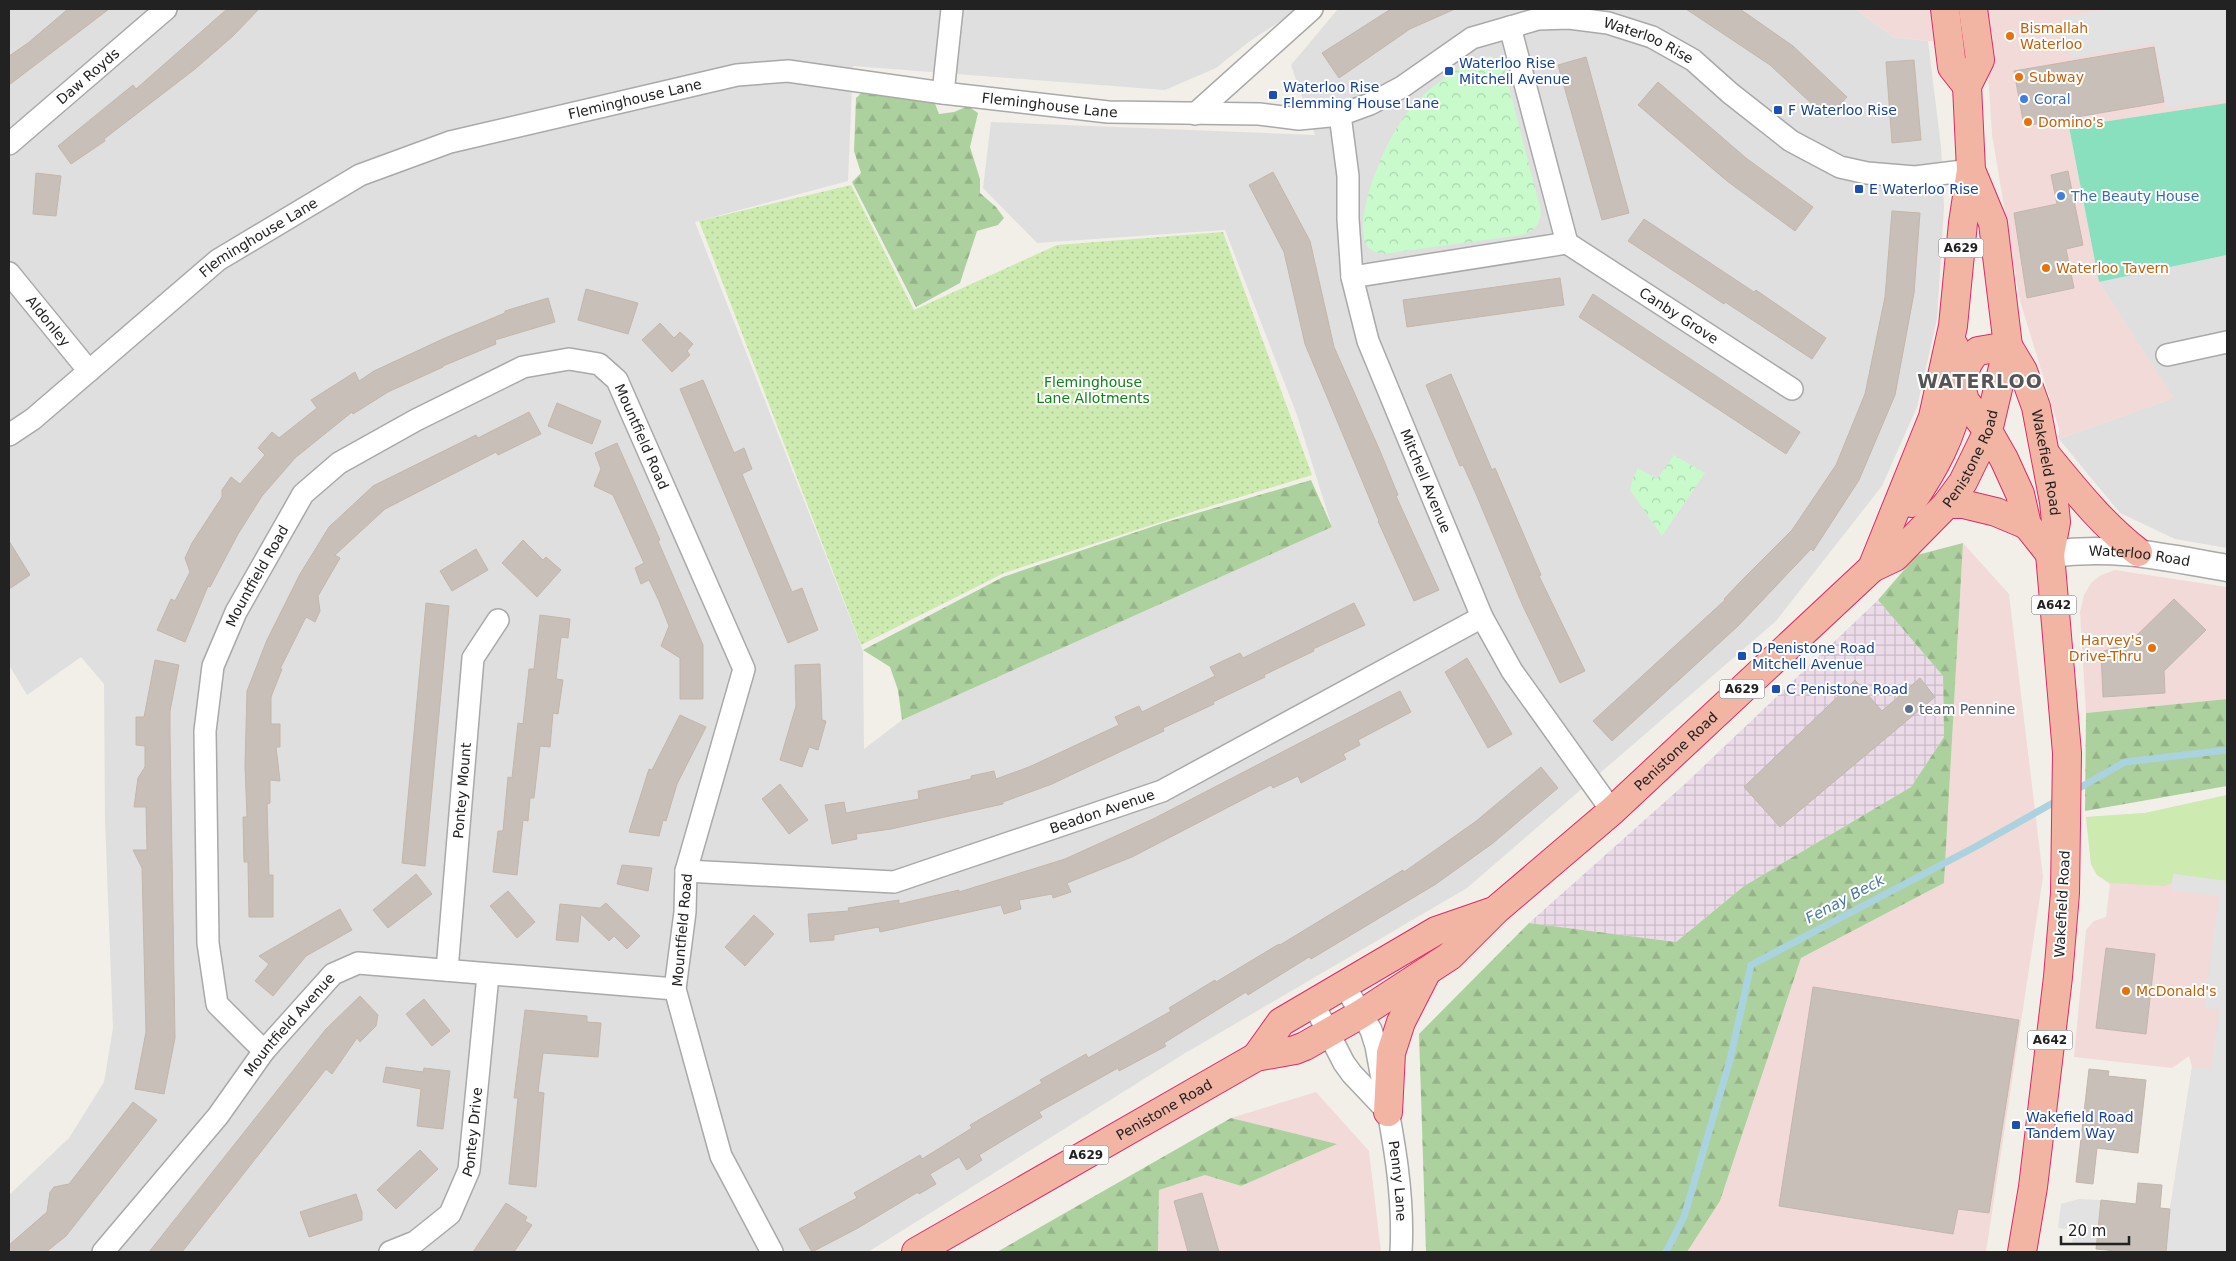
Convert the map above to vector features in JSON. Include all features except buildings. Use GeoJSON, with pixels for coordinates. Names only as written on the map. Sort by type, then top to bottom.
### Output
{"type":"FeatureCollection","features":[{"type":"Feature","properties":{"kind":"highway"},"geometry":{"type":"LineString","coordinates":[[1945,9],[1944,14],[1952,66],[1967,86]]}},
{"type":"Feature","properties":{"kind":"highway","name":"A629"},"geometry":{"type":"LineString","coordinates":[[1971,170],[1967,86],[1980,60],[1973,9]]}},
{"type":"Feature","properties":{"kind":"highway","name":"Penistone Road"},"geometry":{"type":"LineString","coordinates":[[916,1252],[1256,1057],[1296,1050],[1361,1014],[1450,956],[1497,909],[1612,811],[1872,568],[1895,557],[1947,504],[1963,482],[1988,431],[2008,346],[2006,316],[1993,223],[1971,170]]}},
{"type":"Feature","properties":{"kind":"highway","name":"Penistone Road"},"geometry":{"type":"LineString","coordinates":[[1872,568],[1933,417],[1952,326],[1959,275],[1963,223],[1971,170]]}},
{"type":"Feature","properties":{"kind":"highway","name":"Wakefield Road"},"geometry":{"type":"LineString","coordinates":[[1952,326],[1955,365],[1965,401],[1988,431],[2004,459],[2020,494],[2027,525],[2050,554]]}},
{"type":"Feature","properties":{"kind":"highway","name":"A629"},"geometry":{"type":"LineString","coordinates":[[1885,532],[1910,504],[1932,473],[1954,424],[1966,366],[1973,355],[1984,350],[2008,346]]}},
{"type":"Feature","properties":{"kind":"highway","name":"Wakefield Road"},"geometry":{"type":"LineString","coordinates":[[2008,346],[2016,356],[2023,371],[2036,408],[2056,522],[2050,554],[2067,753],[2065,893],[2058,977],[2033,1187],[2022,1252]]}},
{"type":"Feature","properties":{"kind":"highway"},"geometry":{"type":"LineString","coordinates":[[2045,454],[2092,510],[2119,537],[2138,552]]}},
{"type":"Feature","properties":{"kind":"highway"},"geometry":{"type":"LineString","coordinates":[[1947,504],[1963,504],[1996,512],[2027,525]]}},
{"type":"Feature","properties":{"kind":"highway","name":"Penistone Road"},"geometry":{"type":"LineString","coordinates":[[1256,1057],[1281,1022],[1436,932],[1497,909]]}},
{"type":"Feature","properties":{"kind":"highway"},"geometry":{"type":"LineString","coordinates":[[1388,1112],[1391,1053],[1401,1022],[1426,972]]}},
{"type":"Feature","properties":{"kind":"street","name":"Daw Royds"},"geometry":{"type":"LineString","coordinates":[[9,144],[166,9]]}},
{"type":"Feature","properties":{"kind":"street"},"geometry":{"type":"LineString","coordinates":[[943,93],[952,9]]}},
{"type":"Feature","properties":{"kind":"street"},"geometry":{"type":"LineString","coordinates":[[1195,114],[1312,9]]}},
{"type":"Feature","properties":{"kind":"street","name":"Waterloo Rise"},"geometry":{"type":"LineString","coordinates":[[1195,114],[1259,114],[1299,119],[1340,115],[1370,104],[1402,87],[1472,38],[1538,19],[1569,18],[1608,23],[1652,37],[1693,60],[1730,94],[1790,141],[1840,167],[1867,173],[1915,177],[1971,170]]}},
{"type":"Feature","properties":{"kind":"street"},"geometry":{"type":"LineString","coordinates":[[1352,277],[1567,243],[1510,27]]}},
{"type":"Feature","properties":{"kind":"street","name":"Fleminghouse Lane"},"geometry":{"type":"LineString","coordinates":[[9,435],[33,419],[218,260],[360,175],[450,142],[737,75],[788,71],[943,93],[1108,112],[1195,114]]}},
{"type":"Feature","properties":{"kind":"street","name":"Mitchell Avenue"},"geometry":{"type":"LineString","coordinates":[[1340,115],[1348,176],[1348,219],[1352,277],[1368,341],[1482,617],[1522,686],[1612,811]]}},
{"type":"Feature","properties":{"kind":"street","name":"Canby Grove"},"geometry":{"type":"LineString","coordinates":[[1567,243],[1792,389]]}},
{"type":"Feature","properties":{"kind":"street","name":"Aldonley"},"geometry":{"type":"LineString","coordinates":[[9,273],[89,371]]}},
{"type":"Feature","properties":{"kind":"street"},"geometry":{"type":"LineString","coordinates":[[2167,355],[2227,342]]}},
{"type":"Feature","properties":{"kind":"street","name":"Mountfield Road"},"geometry":{"type":"LineString","coordinates":[[264,1051],[217,1004],[208,943],[206,731],[213,666],[236,612],[303,494],[339,463],[416,420],[523,367],[569,359],[598,364],[617,380],[744,669],[686,871],[685,912],[675,989],[721,1156],[772,1252]]}},
{"type":"Feature","properties":{"kind":"street","name":"Waterloo Road"},"geometry":{"type":"LineString","coordinates":[[2050,554],[2081,550],[2138,552],[2227,568]]}},
{"type":"Feature","properties":{"kind":"street","name":"Beadon Avenue"},"geometry":{"type":"LineString","coordinates":[[686,871],[894,882],[1162,791],[1482,617]]}},
{"type":"Feature","properties":{"kind":"street","name":"Pontey Mount"},"geometry":{"type":"LineString","coordinates":[[447,970],[472,658],[498,620]]}},
{"type":"Feature","properties":{"kind":"street","name":"Mountfield Avenue"},"geometry":{"type":"LineString","coordinates":[[103,1252],[218,1116],[264,1051],[333,974],[358,963],[675,989]]}},
{"type":"Feature","properties":{"kind":"street","name":"Pontey Drive"},"geometry":{"type":"LineString","coordinates":[[390,1252],[415,1242],[450,1214],[469,1170],[488,975]]}},
{"type":"Feature","properties":{"kind":"street","name":"Penny Lane"},"geometry":{"type":"LineString","coordinates":[[1344,985],[1371,1030],[1376,1046],[1399,1168],[1403,1230],[1402,1252]]}},
{"type":"Feature","properties":{"kind":"street"},"geometry":{"type":"LineString","coordinates":[[1313,1003],[1352,1074],[1388,1112]]}},
{"type":"Feature","properties":{"kind":"shaded area"},"geometry":{"type":"Polygon","coordinates":[[[9,9],[1299,9],[1250,41],[1216,68],[1165,90],[853,66],[848,181],[695,222],[863,651],[864,749],[902,720],[1332,527],[1297,415],[1225,230],[1037,243],[983,188],[991,122],[1315,135],[1291,65],[1338,9],[1856,9],[1893,37],[1928,41],[1941,147],[1944,207],[1937,319],[1917,407],[1882,486],[1776,621],[1467,888],[1182,1055],[868,1252],[9,1252],[9,1195],[69,1138],[104,1082],[113,1028],[105,822],[104,684],[81,657],[27,695],[9,665],[9,9]]]}},
{"type":"Feature","properties":{"kind":"shaded area"},"geometry":{"type":"Polygon","coordinates":[[[1856,9],[2227,9],[2227,103],[2069,127],[2099,282],[2174,398],[2059,439],[2059,428],[2020,301],[1992,135],[1986,43],[1928,41],[1893,37],[1856,9]]]}},
{"type":"Feature","properties":{"kind":"shaded area"},"geometry":{"type":"Polygon","coordinates":[[[2110,9],[2227,9],[2227,99],[2166,108],[2155,44],[2071,58],[2063,17],[2110,9]]]}},
{"type":"Feature","properties":{"kind":"shaded area"},"geometry":{"type":"Polygon","coordinates":[[[2227,255],[2227,548],[2175,539],[2120,513],[2059,439],[2173,398],[2099,282],[2227,255]]]}},
{"type":"Feature","properties":{"kind":"shaded area"},"geometry":{"type":"Polygon","coordinates":[[[1963,543],[2009,594],[2043,877],[1986,1252],[1687,1252],[1720,1201],[1801,958],[1944,883],[1963,543]]]}},
{"type":"Feature","properties":{"kind":"shaded area"},"geometry":{"type":"Polygon","coordinates":[[[2115,570],[2227,587],[2227,699],[2086,713],[2080,612],[2084,595],[2091,583],[2101,575],[2115,570]]]}},
{"type":"Feature","properties":{"kind":"shaded area"},"geometry":{"type":"Polygon","coordinates":[[[1878,600],[1943,676],[1944,737],[1911,787],[1744,886],[1676,942],[1529,923],[1686,783],[1878,600]]]}},
{"type":"Feature","properties":{"kind":"shaded area"},"geometry":{"type":"Polygon","coordinates":[[[2227,795],[2227,1252],[2166,1252],[2170,1209],[2192,1067],[2189,1056],[2172,1068],[2074,1057],[2086,930],[2094,921],[2106,917],[2110,884],[2097,875],[2091,864],[2086,817],[2145,813],[2227,795]]]}},
{"type":"Feature","properties":{"kind":"shaded area"},"geometry":{"type":"Polygon","coordinates":[[[2173,874],[2227,881],[2227,1252],[2166,1252],[2170,1209],[2192,1067],[2211,1069],[2219,1010],[2204,1008],[2219,896],[2171,890],[2173,874]]]}},
{"type":"Feature","properties":{"kind":"shaded area"},"geometry":{"type":"Polygon","coordinates":[[[1316,1092],[1369,1151],[1381,1252],[1158,1252],[1159,1190],[1205,1175],[1241,1186],[1336,1144],[1231,1118],[1316,1092]]]}},
{"type":"Feature","properties":{"kind":"shaded area"},"geometry":{"type":"Polygon","coordinates":[[[2079,1199],[2101,1200],[2096,1245],[2072,1243],[2074,1230],[2058,1228],[2061,1204],[2079,1199]]]}},
{"type":"Feature","properties":{"kind":"green space"},"geometry":{"type":"Polygon","coordinates":[[[1491,56],[1503,64],[1541,211],[1538,223],[1533,229],[1522,235],[1383,254],[1372,250],[1367,246],[1363,235],[1366,203],[1378,167],[1398,126],[1416,103],[1442,80],[1466,65],[1491,56]]]}},
{"type":"Feature","properties":{"kind":"green space"},"geometry":{"type":"Polygon","coordinates":[[[869,86],[934,101],[939,114],[954,112],[968,106],[978,113],[970,147],[980,179],[980,193],[996,207],[1004,218],[998,225],[977,231],[960,283],[916,307],[852,182],[861,173],[854,151],[856,98],[869,86]]]}},
{"type":"Feature","properties":{"kind":"green space"},"geometry":{"type":"Polygon","coordinates":[[[2227,103],[2227,255],[2099,282],[2069,127],[2227,103]]]}},
{"type":"Feature","properties":{"kind":"green space","name":"Fleminghouse Lane Allotments"},"geometry":{"type":"Polygon","coordinates":[[[851,185],[914,310],[1057,245],[1223,232],[1312,475],[1004,573],[861,645],[699,221],[851,185]]]}},
{"type":"Feature","properties":{"kind":"green space"},"geometry":{"type":"Polygon","coordinates":[[[1674,455],[1705,473],[1662,536],[1630,490],[1638,468],[1657,479],[1674,455]]]}},
{"type":"Feature","properties":{"kind":"green space"},"geometry":{"type":"Polygon","coordinates":[[[1311,480],[1332,527],[902,720],[898,690],[890,667],[863,650],[1003,577],[1163,523],[1311,480]]]}},
{"type":"Feature","properties":{"kind":"green space"},"geometry":{"type":"Polygon","coordinates":[[[1963,543],[1944,883],[1801,958],[1720,1201],[1687,1252],[1426,1252],[1419,1034],[1529,923],[1676,942],[1744,886],[1911,787],[1944,737],[1943,676],[1878,600],[1917,555],[1963,543]]]}},
{"type":"Feature","properties":{"kind":"green space"},"geometry":{"type":"Polygon","coordinates":[[[2227,699],[2227,786],[2085,811],[2086,713],[2227,699]]]}},
{"type":"Feature","properties":{"kind":"green space"},"geometry":{"type":"Polygon","coordinates":[[[2227,795],[2227,881],[2174,874],[2172,883],[2165,886],[2110,883],[2097,875],[2091,864],[2086,817],[2145,813],[2227,795]]]}},
{"type":"Feature","properties":{"kind":"green space"},"geometry":{"type":"Polygon","coordinates":[[[1231,1118],[1337,1144],[1241,1186],[1205,1175],[1159,1190],[1158,1252],[997,1252],[1231,1118]]]}},
{"type":"Feature","properties":{"kind":"waterway","name":"Fenay Beck"},"geometry":{"type":"LineString","coordinates":[[2074,791],[2125,762],[2227,750]]}},
{"type":"Feature","properties":{"kind":"waterway","name":"Fenay Beck"},"geometry":{"type":"LineString","coordinates":[[1666,1252],[1684,1217],[1730,1060],[1751,965],[1975,847],[2060,799]]}},
{"type":"Feature","properties":{"kind":"place","name":"Bismallah Waterloo"},"geometry":{"type":"Point","coordinates":[2010,36]}},
{"type":"Feature","properties":{"kind":"place","name":"Waterloo Rise Mitchell Avenue"},"geometry":{"type":"Point","coordinates":[1449,71]}},
{"type":"Feature","properties":{"kind":"place","name":"Subway"},"geometry":{"type":"Point","coordinates":[2019,77]}},
{"type":"Feature","properties":{"kind":"place","name":"Waterloo Rise Flemming House Lane"},"geometry":{"type":"Point","coordinates":[1273,95]}},
{"type":"Feature","properties":{"kind":"place","name":"Coral"},"geometry":{"type":"Point","coordinates":[2024,99]}},
{"type":"Feature","properties":{"kind":"place","name":"F Waterloo Rise"},"geometry":{"type":"Point","coordinates":[1778,110]}},
{"type":"Feature","properties":{"kind":"place","name":"Domino's"},"geometry":{"type":"Point","coordinates":[2028,122]}},
{"type":"Feature","properties":{"kind":"place","name":"E Waterloo Rise"},"geometry":{"type":"Point","coordinates":[1859,189]}},
{"type":"Feature","properties":{"kind":"place","name":"The Beauty House"},"geometry":{"type":"Point","coordinates":[2061,196]}},
{"type":"Feature","properties":{"kind":"place","name":"Waterloo Tavern"},"geometry":{"type":"Point","coordinates":[2046,268]}},
{"type":"Feature","properties":{"kind":"place","name":"Harvey's Drive-Thru"},"geometry":{"type":"Point","coordinates":[2152,648]}},
{"type":"Feature","properties":{"kind":"place","name":"D Penistone Road Mitchell Avenue"},"geometry":{"type":"Point","coordinates":[1742,656]}},
{"type":"Feature","properties":{"kind":"place","name":"C Penistone Road"},"geometry":{"type":"Point","coordinates":[1776,689]}},
{"type":"Feature","properties":{"kind":"place","name":"team Pennine"},"geometry":{"type":"Point","coordinates":[1909,709]}},
{"type":"Feature","properties":{"kind":"place","name":"McDonald's"},"geometry":{"type":"Point","coordinates":[2126,991]}},
{"type":"Feature","properties":{"kind":"place","name":"Wakefield Road Tandem Way"},"geometry":{"type":"Point","coordinates":[2016,1125]}},
{"type":"Feature","properties":{"kind":"district","name":"WATERLOO"},"geometry":{"type":"Point","coordinates":[1980,381]}}]}
